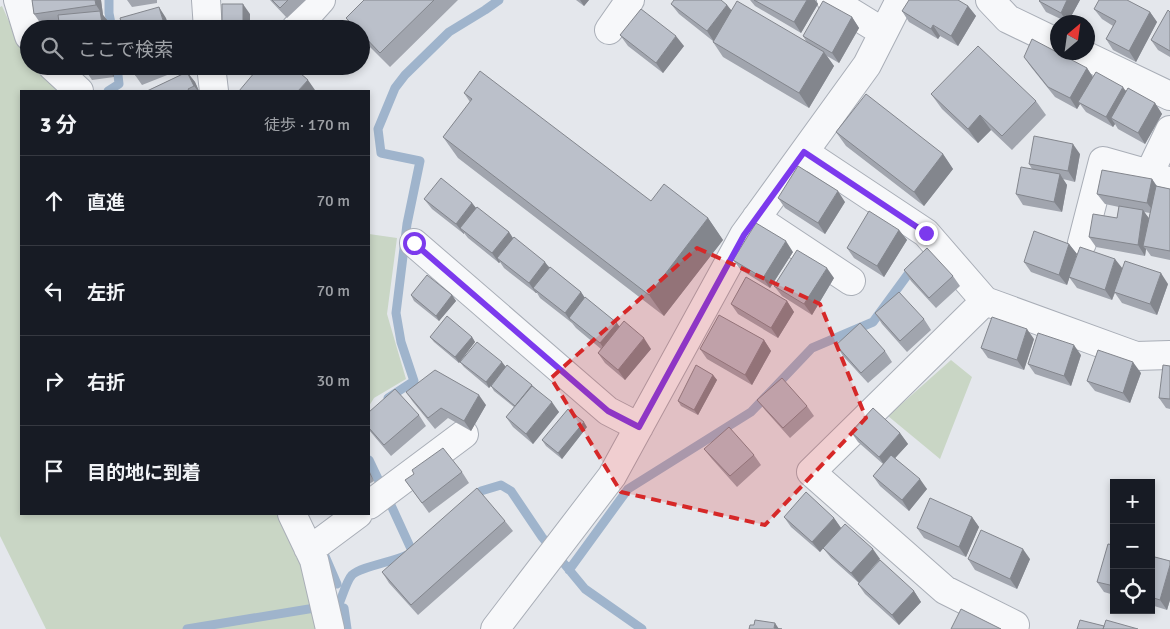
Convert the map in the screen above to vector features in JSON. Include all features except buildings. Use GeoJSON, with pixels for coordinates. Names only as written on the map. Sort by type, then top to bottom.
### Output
{"type":"FeatureCollection","features":[{"type":"Feature","properties":{"kind":"street"},"geometry":{"type":"LineString","coordinates":[[18,0],[24,20]]}},
{"type":"Feature","properties":{"kind":"street"},"geometry":{"type":"LineString","coordinates":[[206,0],[207,20]]}},
{"type":"Feature","properties":{"kind":"street"},"geometry":{"type":"LineString","coordinates":[[304,20],[321,0]]}},
{"type":"Feature","properties":{"kind":"street"},"geometry":{"type":"LineString","coordinates":[[609,30],[630,0]]}},
{"type":"Feature","properties":{"kind":"street"},"geometry":{"type":"LineString","coordinates":[[831,0],[883,32]]}},
{"type":"Feature","properties":{"kind":"street"},"geometry":{"type":"LineString","coordinates":[[495,629],[612,476],[744,235],[866,65],[900,0]]}},
{"type":"Feature","properties":{"kind":"street"},"geometry":{"type":"LineString","coordinates":[[990,0],[1008,20],[1050,39]]}},
{"type":"Feature","properties":{"kind":"street"},"geometry":{"type":"LineString","coordinates":[[1095,60],[1170,96]]}},
{"type":"Feature","properties":{"kind":"street"},"geometry":{"type":"LineString","coordinates":[[62,75],[78,90]]}},
{"type":"Feature","properties":{"kind":"street"},"geometry":{"type":"LineString","coordinates":[[213,75],[214,90]]}},
{"type":"Feature","properties":{"kind":"street"},"geometry":{"type":"LineString","coordinates":[[1082,243],[1103,161],[1159,178],[1170,130]]}},
{"type":"Feature","properties":{"kind":"street"},"geometry":{"type":"LineString","coordinates":[[804,152],[926,233],[986,301],[1136,356],[1170,355]]}},
{"type":"Feature","properties":{"kind":"street"},"geometry":{"type":"LineString","coordinates":[[756,218],[852,282]]}},
{"type":"Feature","properties":{"kind":"street"},"geometry":{"type":"LineString","coordinates":[[414,243],[608,411],[639,427]]}},
{"type":"Feature","properties":{"kind":"street"},"geometry":{"type":"LineString","coordinates":[[986,301],[812,472],[945,590],[1015,625]]}},
{"type":"Feature","properties":{"kind":"street"},"geometry":{"type":"LineString","coordinates":[[370,504],[464,434]]}},
{"type":"Feature","properties":{"kind":"street"},"geometry":{"type":"LineString","coordinates":[[292,515],[314,560],[326,613]]}},
{"type":"Feature","properties":{"kind":"street"},"geometry":{"type":"LineString","coordinates":[[308,548],[319,543],[357,515]]}},
{"type":"Feature","properties":{"kind":"highlighted area"},"geometry":{"type":"Polygon","coordinates":[[[697,248],[820,304],[866,418],[765,525],[621,492],[551,378],[697,248]]]}},
{"type":"Feature","properties":{"kind":"green space"},"geometry":{"type":"Polygon","coordinates":[[[2,6],[20,45],[20,75],[49,75],[65,90],[20,90],[20,515],[283,515],[306,563],[322,629],[46,629],[0,536],[0,7],[2,6]]]}},
{"type":"Feature","properties":{"kind":"green space"},"geometry":{"type":"Polygon","coordinates":[[[370,234],[397,238],[387,314],[406,379],[374,398],[370,404],[370,234]]]}},
{"type":"Feature","properties":{"kind":"green space"},"geometry":{"type":"Polygon","coordinates":[[[951,360],[972,377],[940,459],[888,416],[951,360]]]}},
{"type":"Feature","properties":{"kind":"waterway"},"geometry":{"type":"LineString","coordinates":[[109,0],[110,20]]}},
{"type":"Feature","properties":{"kind":"waterway"},"geometry":{"type":"LineString","coordinates":[[388,398],[414,381],[401,342],[396,313],[407,224],[420,161],[381,153],[378,129],[395,88],[405,75],[449,32],[499,0]]}},
{"type":"Feature","properties":{"kind":"waterway"},"geometry":{"type":"LineString","coordinates":[[110,90],[119,84],[118,75]]}},
{"type":"Feature","properties":{"kind":"waterway"},"geometry":{"type":"LineString","coordinates":[[569,570],[628,489],[751,412],[812,348],[873,322],[914,266]]}},
{"type":"Feature","properties":{"kind":"waterway"},"geometry":{"type":"LineString","coordinates":[[370,462],[379,481]]}},
{"type":"Feature","properties":{"kind":"waterway"},"geometry":{"type":"LineString","coordinates":[[472,499],[481,491],[501,485],[511,491],[542,537],[585,589],[642,629]]}},
{"type":"Feature","properties":{"kind":"waterway"},"geometry":{"type":"LineString","coordinates":[[390,503],[412,551]]}},
{"type":"Feature","properties":{"kind":"waterway"},"geometry":{"type":"LineString","coordinates":[[187,629],[339,604],[352,575],[363,569],[407,555]]}},
{"type":"Feature","properties":{"kind":"waterway"},"geometry":{"type":"LineString","coordinates":[[325,556],[337,584]]}},
{"type":"Feature","properties":{"kind":"waterway"},"geometry":{"type":"LineString","coordinates":[[344,608],[347,629]]}},
{"type":"Feature","properties":{"kind":"route"},"geometry":{"type":"LineString","coordinates":[[414,243],[608,411],[639,427],[744,235],[804,152],[926,233]]}}]}
